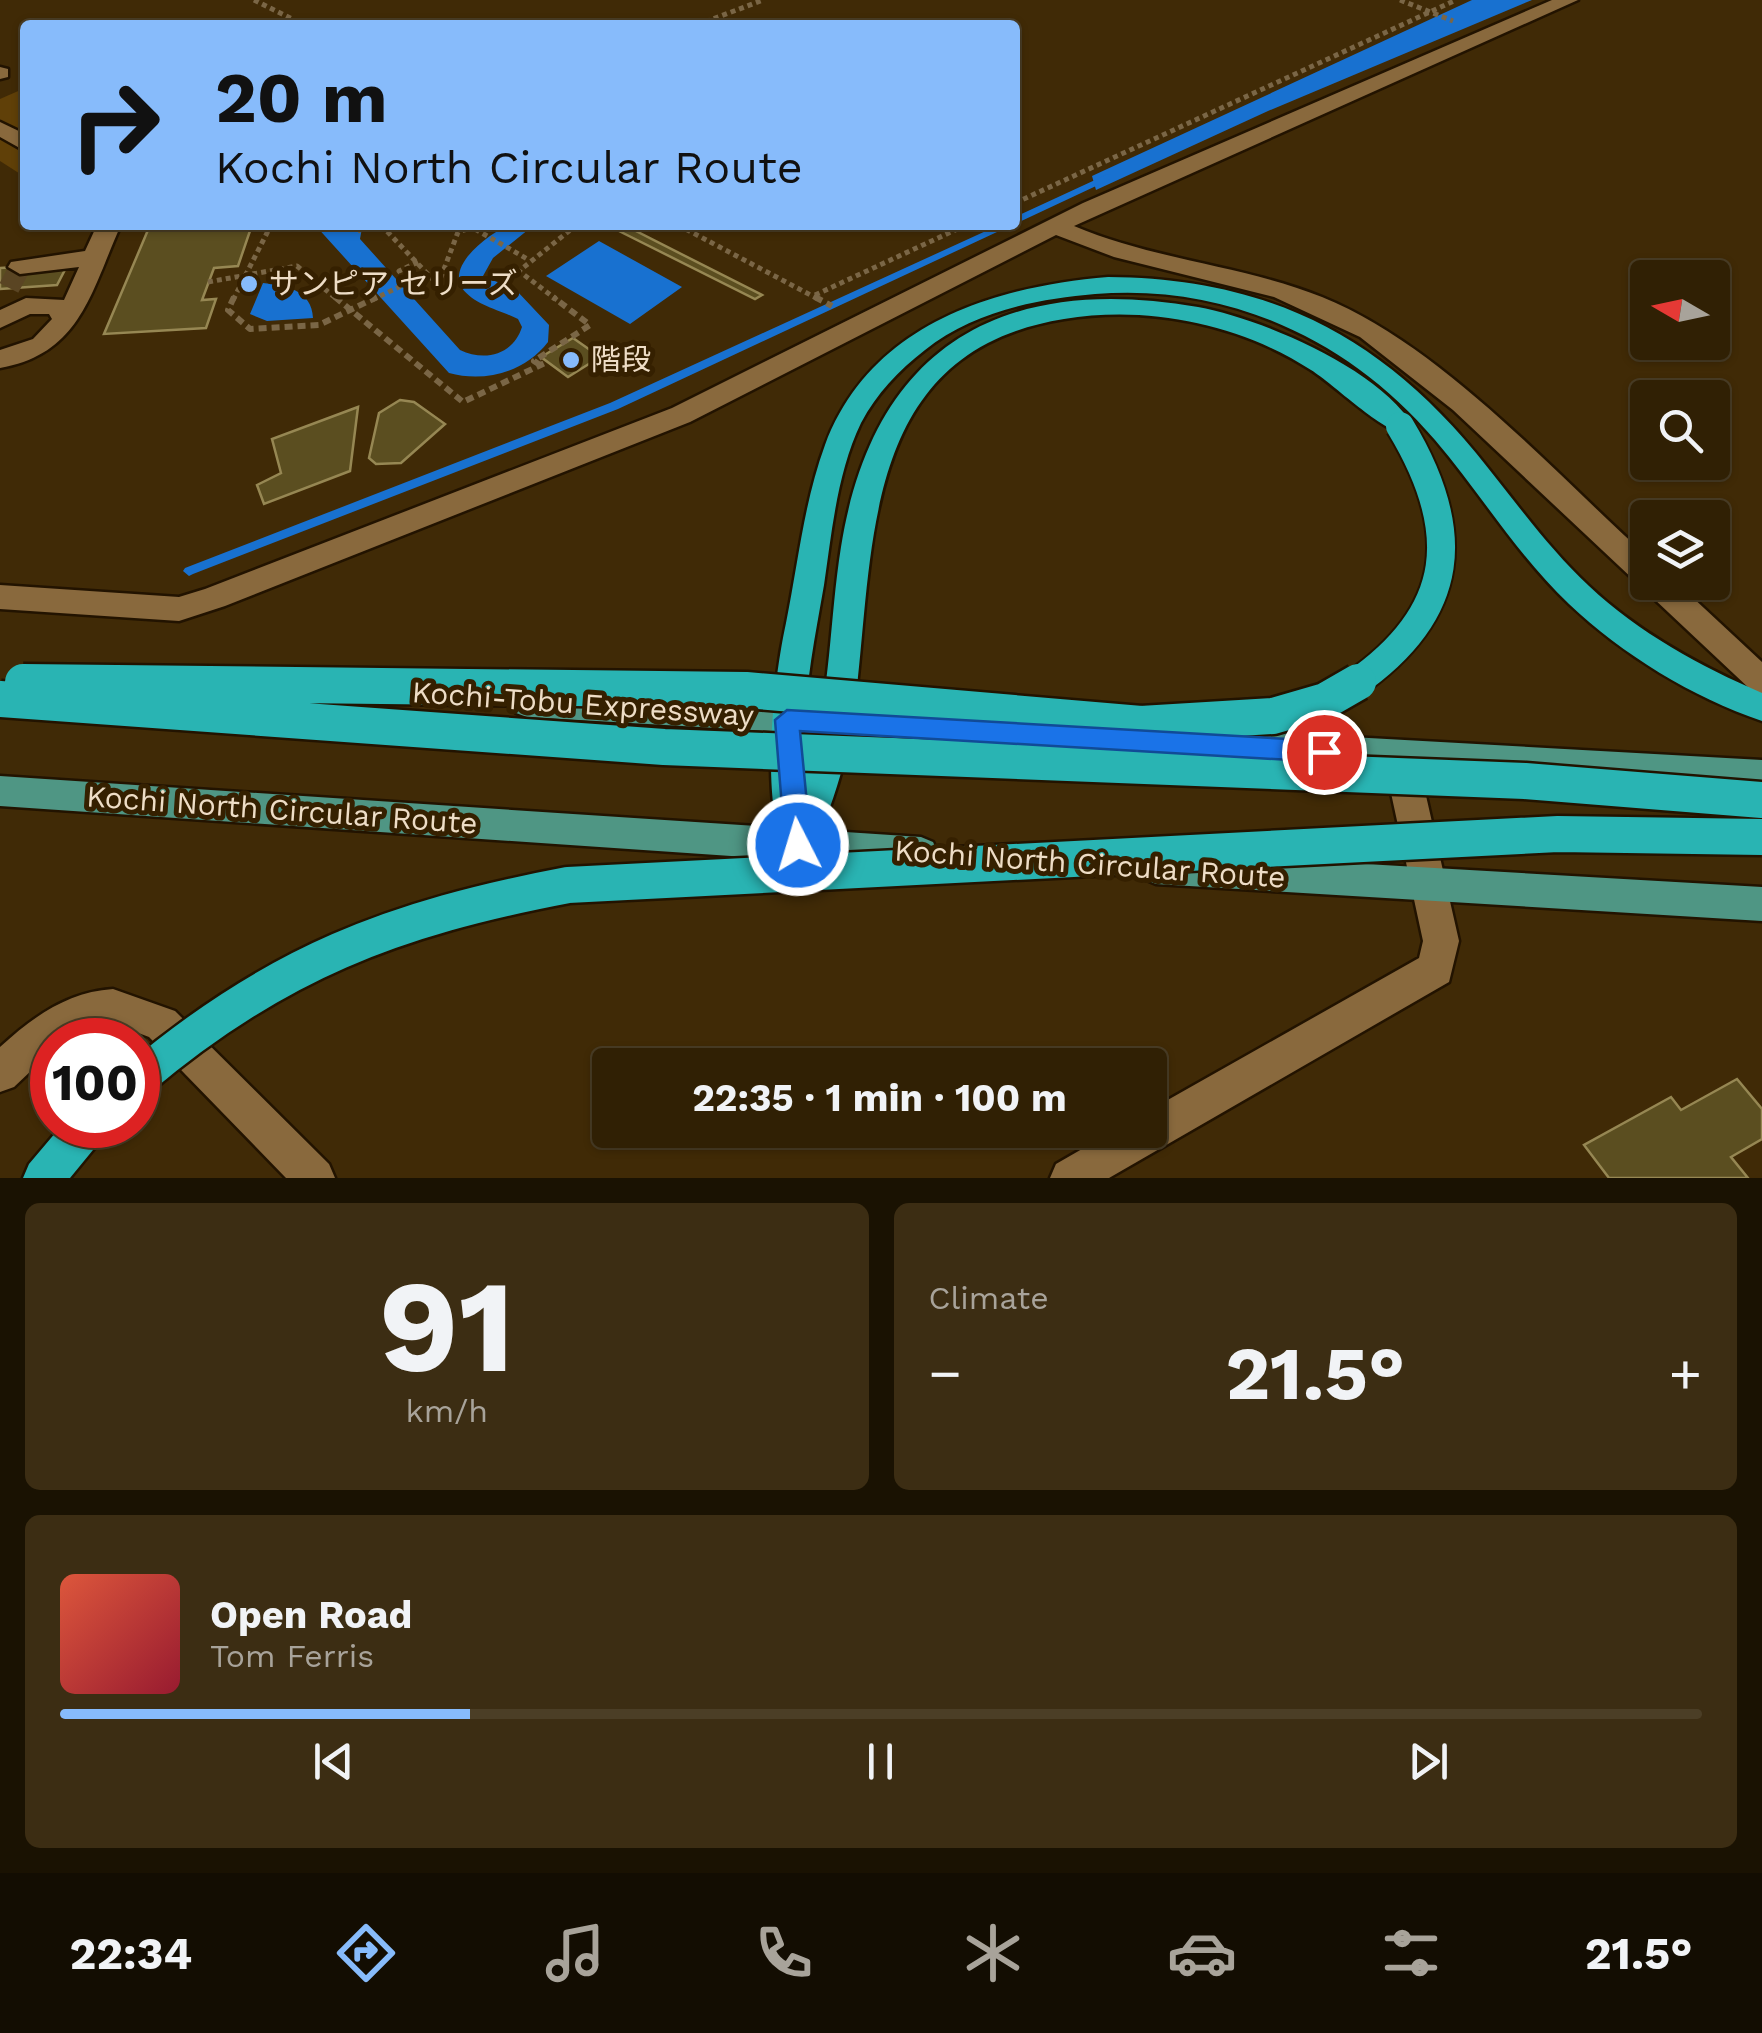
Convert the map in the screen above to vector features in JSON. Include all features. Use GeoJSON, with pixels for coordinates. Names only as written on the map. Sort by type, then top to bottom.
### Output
{"type":"FeatureCollection","features":[{"type":"Feature","properties":{"kind":"highway"},"geometry":{"type":"LineString","coordinates":[[798,845],[787,720],[820,516],[849,421],[872,385],[902,354],[975,310],[1022,295],[1074,286],[1182,288],[1233,299],[1324,333],[1365,358],[1440,424],[1524,535],[1602,616],[1650,652],[1762,708]]}},
{"type":"Feature","properties":{"kind":"highway"},"geometry":{"type":"LineString","coordinates":[[0,682],[746,690],[1142,724],[1205,724],[1263,718],[1318,703],[1362,680],[1398,649],[1426,616],[1441,579],[1445,541],[1439,501],[1426,465],[1400,426],[1364,390],[1274,335],[1220,319],[1167,309],[1115,306],[1064,310],[978,336],[940,358],[910,390],[871,469],[861,516],[837,722],[798,845]]}},
{"type":"Feature","properties":{"kind":"highway","name":"Kochi-Tobu Expressway"},"geometry":{"type":"LineString","coordinates":[[0,698],[664,746],[1525,781],[1762,800]]}},
{"type":"Feature","properties":{"kind":"highway"},"geometry":{"type":"LineString","coordinates":[[160,1061],[235,1001],[311,959],[387,928],[470,902],[568,885],[1558,834],[1762,837]]}},
{"type":"Feature","properties":{"kind":"highway"},"geometry":{"type":"LineString","coordinates":[[43,1178],[68,1148]]}},
{"type":"Feature","properties":{"kind":"main road"},"geometry":{"type":"LineString","coordinates":[[0,670],[787,720],[1762,774]]}},
{"type":"Feature","properties":{"kind":"main road","name":"Kochi North Circular Route"},"geometry":{"type":"LineString","coordinates":[[0,791],[1429,886],[1762,904]]}},
{"type":"Feature","properties":{"kind":"street"},"geometry":{"type":"LineString","coordinates":[[0,597],[179,609],[214,598],[681,415],[1060,228],[1092,208],[1568,0]]}},
{"type":"Feature","properties":{"kind":"street"},"geometry":{"type":"LineString","coordinates":[[1060,228],[1124,255],[1280,291],[1377,335],[1419,363],[1630,558]]}},
{"type":"Feature","properties":{"kind":"street"},"geometry":{"type":"LineString","coordinates":[[0,358],[14,358],[46,345],[65,319],[106,230]]}},
{"type":"Feature","properties":{"kind":"street"},"geometry":{"type":"LineString","coordinates":[[10,287],[92,258]]}},
{"type":"Feature","properties":{"kind":"street"},"geometry":{"type":"LineString","coordinates":[[0,320],[42,303],[56,306],[65,319]]}},
{"type":"Feature","properties":{"kind":"street"},"geometry":{"type":"LineString","coordinates":[[1675,600],[1762,681]]}},
{"type":"Feature","properties":{"kind":"street"},"geometry":{"type":"LineString","coordinates":[[1070,1178],[1436,969],[1441,941],[1400,756]]}},
{"type":"Feature","properties":{"kind":"street"},"geometry":{"type":"LineString","coordinates":[[0,1072],[60,1022],[101,1004],[136,1010],[162,1024],[315,1178]]}},
{"type":"Feature","properties":{"kind":"path"},"geometry":{"type":"LineString","coordinates":[[254,0],[294,20]]}},
{"type":"Feature","properties":{"kind":"path"},"geometry":{"type":"LineString","coordinates":[[710,20],[763,0]]}},
{"type":"Feature","properties":{"kind":"path"},"geometry":{"type":"LineString","coordinates":[[1400,0],[1436,14]]}},
{"type":"Feature","properties":{"kind":"path"},"geometry":{"type":"LineString","coordinates":[[1020,200],[1456,0]]}},
{"type":"Feature","properties":{"kind":"path"},"geometry":{"type":"LineString","coordinates":[[268,230],[228,310],[249,322],[250,329],[319,326],[409,282],[399,270],[418,262]]}},
{"type":"Feature","properties":{"kind":"path"},"geometry":{"type":"LineString","coordinates":[[386,230],[438,284],[458,232],[466,230]]}},
{"type":"Feature","properties":{"kind":"path"},"geometry":{"type":"LineString","coordinates":[[481,230],[529,260]]}},
{"type":"Feature","properties":{"kind":"path"},"geometry":{"type":"LineString","coordinates":[[208,282],[297,266],[463,402],[544,363],[534,361],[590,324],[519,271],[568,230]]}},
{"type":"Feature","properties":{"kind":"path"},"geometry":{"type":"LineString","coordinates":[[688,230],[824,302]]}},
{"type":"Feature","properties":{"kind":"path"},"geometry":{"type":"LineString","coordinates":[[815,295],[955,230]]}},
{"type":"Feature","properties":{"kind":"shaded area"},"geometry":{"type":"Polygon","coordinates":[[[20,90],[20,174],[0,161],[0,99],[20,90]]]}},
{"type":"Feature","properties":{"kind":"water"},"geometry":{"type":"Polygon","coordinates":[[[1472,0],[1532,0],[1268,111],[1096,190],[1092,176],[1472,0]]]}},
{"type":"Feature","properties":{"kind":"water"},"geometry":{"type":"Polygon","coordinates":[[[320,230],[362,230],[360,239],[460,350],[488,355],[505,350],[522,327],[518,319],[467,294],[459,279],[461,269],[473,250],[501,230],[528,230],[493,258],[483,276],[516,290],[549,325],[548,342],[516,368],[476,377],[449,373],[320,230]]]}},
{"type":"Feature","properties":{"kind":"water"},"geometry":{"type":"Polygon","coordinates":[[[599,241],[682,287],[630,324],[546,276],[599,241]]]}},
{"type":"Feature","properties":{"kind":"water"},"geometry":{"type":"Polygon","coordinates":[[[263,283],[303,295],[313,318],[267,321],[250,314],[263,283]]]}},
{"type":"Feature","properties":{"kind":"building"},"geometry":{"type":"Polygon","coordinates":[[[148,230],[250,230],[238,266],[214,268],[202,300],[216,299],[206,328],[104,334],[148,230]]]}},
{"type":"Feature","properties":{"kind":"building"},"geometry":{"type":"Polygon","coordinates":[[[617,230],[634,230],[762,295],[755,299],[617,230]]]}},
{"type":"Feature","properties":{"kind":"building"},"geometry":{"type":"Polygon","coordinates":[[[68,264],[57,285],[0,289],[0,268],[68,264]]]}},
{"type":"Feature","properties":{"kind":"building","name":"階段"},"geometry":{"type":"Polygon","coordinates":[[[573,338],[600,357],[568,377],[541,357],[573,338]]]}},
{"type":"Feature","properties":{"kind":"building"},"geometry":{"type":"Polygon","coordinates":[[[400,400],[414,402],[445,424],[401,463],[376,464],[369,458],[379,413],[400,400]]]}},
{"type":"Feature","properties":{"kind":"building"},"geometry":{"type":"Polygon","coordinates":[[[358,407],[350,471],[264,504],[257,485],[281,473],[272,439],[358,407]]]}},
{"type":"Feature","properties":{"kind":"building"},"geometry":{"type":"Polygon","coordinates":[[[1737,1079],[1762,1109],[1762,1139],[1731,1157],[1748,1178],[1609,1178],[1584,1145],[1671,1097],[1681,1110],[1737,1079]]]}},
{"type":"Feature","properties":{"kind":"waterway"},"geometry":{"type":"LineString","coordinates":[[1020,219],[1108,177]]}},
{"type":"Feature","properties":{"kind":"waterway"},"geometry":{"type":"LineString","coordinates":[[189,571],[614,406],[996,230]]}},
{"type":"Feature","properties":{"kind":"tunnel"},"geometry":{"type":"LineString","coordinates":[[9,288],[20,267]]}},
{"type":"Feature","properties":{"kind":"place","name":"サンピア セリーズ"},"geometry":{"type":"Point","coordinates":[249,284]}},
{"type":"Feature","properties":{"kind":"place","name":"階段"},"geometry":{"type":"Point","coordinates":[571,360]}},
{"type":"Feature","properties":{"kind":"route"},"geometry":{"type":"LineString","coordinates":[[798,845],[787,720],[1324,752]]}}]}
